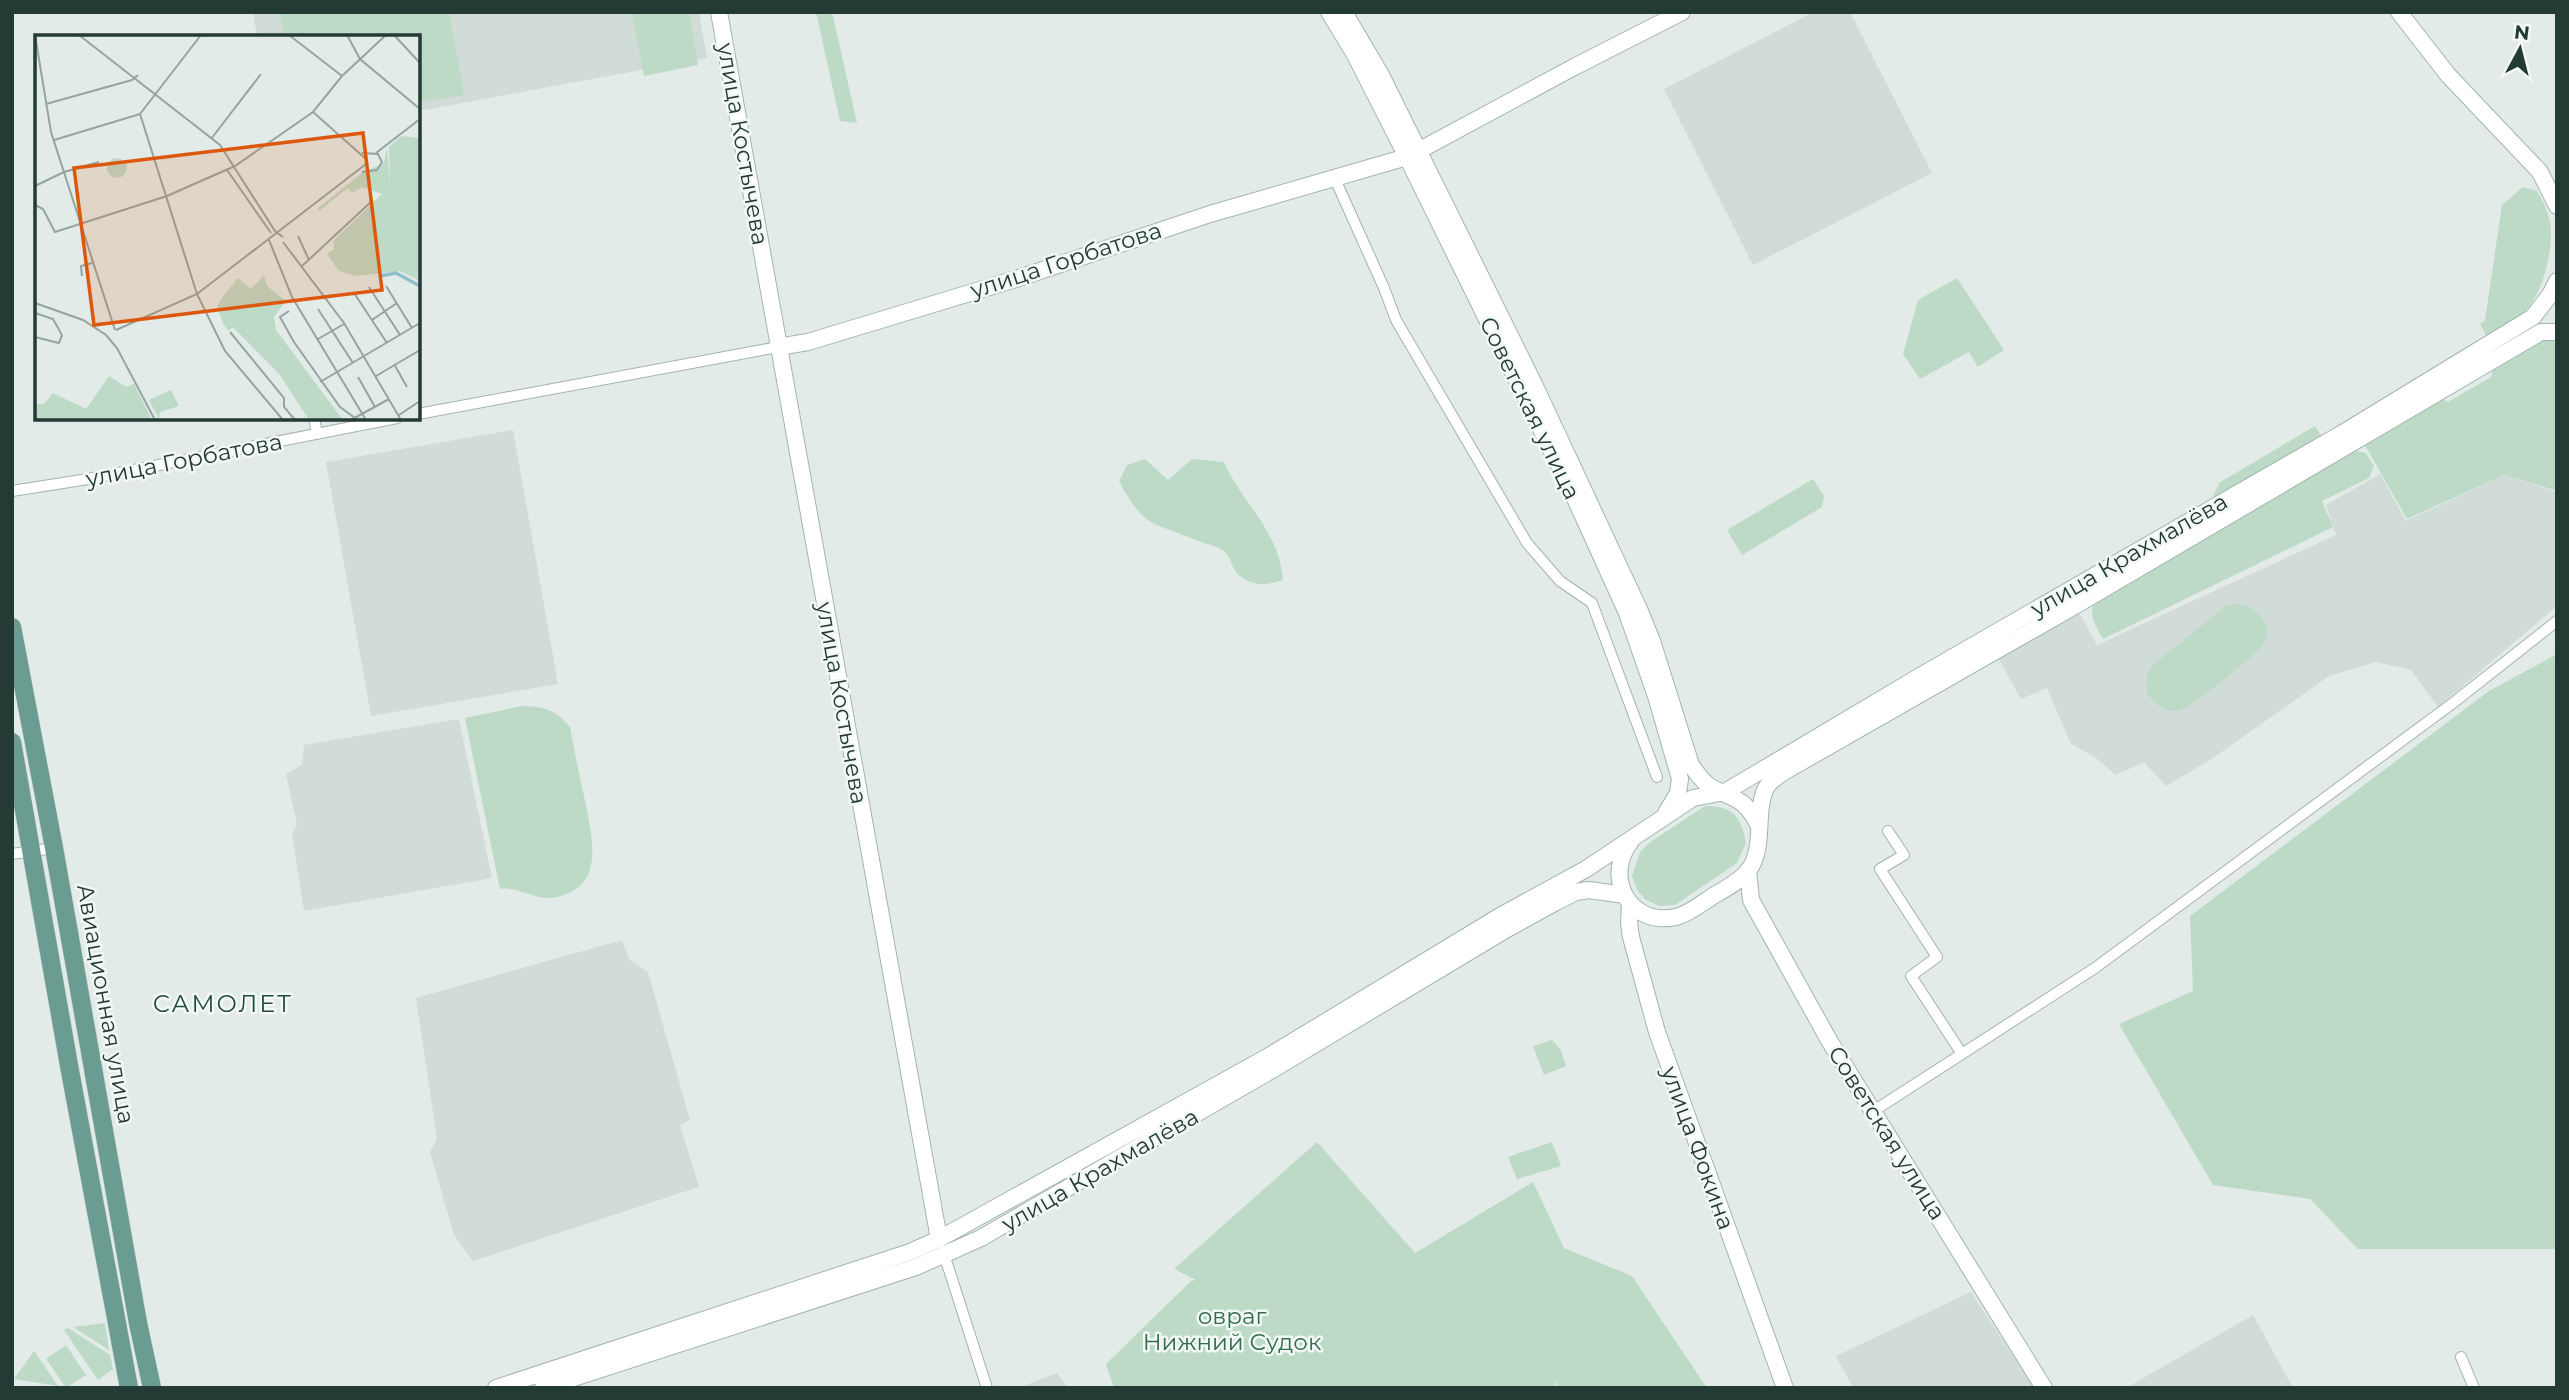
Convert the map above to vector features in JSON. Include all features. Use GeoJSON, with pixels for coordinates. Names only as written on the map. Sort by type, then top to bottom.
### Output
{"type":"FeatureCollection","features":[{"type":"Feature","properties":{"kind":"main road","name":"улица Костычева"},"geometry":{"type":"LineString","coordinates":[[719,12],[941,1247]]}},
{"type":"Feature","properties":{"kind":"main road","name":"Советская улица"},"geometry":{"type":"LineString","coordinates":[[1329,12],[1412,153],[1545,407],[1639,609],[1652,641],[1691,765],[1702,780],[1725,792]]}},
{"type":"Feature","properties":{"kind":"main road","name":"Советская улица"},"geometry":{"type":"LineString","coordinates":[[1344,12],[1371,56],[1412,153],[1627,613],[1656,696],[1680,779],[1678,793],[1664,817]]}},
{"type":"Feature","properties":{"kind":"main road","name":"улица Горбатова"},"geometry":{"type":"LineString","coordinates":[[778,347],[808,342],[1016,279],[1210,214],[1335,179],[1412,153],[1682,12]]}},
{"type":"Feature","properties":{"kind":"main road"},"geometry":{"type":"LineString","coordinates":[[2399,12],[2448,75],[2540,172],[2557,206]]}},
{"type":"Feature","properties":{"kind":"main road"},"geometry":{"type":"LineString","coordinates":[[2540,172],[2557,180]]}},
{"type":"Feature","properties":{"kind":"main road","name":"улица Крахмалёва"},"geometry":{"type":"LineString","coordinates":[[1725,792],[1922,675],[2341,434],[2533,317],[2557,281]]}},
{"type":"Feature","properties":{"kind":"main road"},"geometry":{"type":"LineString","coordinates":[[1759,826],[1740,799],[1725,792],[1693,798],[1633,839],[1625,849],[1619,867],[1619,883],[1627,899],[1650,916],[1683,915],[1724,890],[1748,870],[1756,849],[1767,786],[1782,773],[2549,332]]}},
{"type":"Feature","properties":{"kind":"main road","name":"Авиационная улица"},"geometry":{"type":"LineString","coordinates":[[12,628],[152,1388]]}},
{"type":"Feature","properties":{"kind":"main road","name":"Авиационная улица"},"geometry":{"type":"LineString","coordinates":[[12,742],[129,1388]]}},
{"type":"Feature","properties":{"kind":"main road","name":"улица Крахмалёва"},"geometry":{"type":"LineString","coordinates":[[543,1388],[916,1267],[941,1247],[1633,839]]}},
{"type":"Feature","properties":{"kind":"main road","name":"Советская улица"},"geometry":{"type":"LineString","coordinates":[[1748,870],[1751,900],[1872,1112],[1958,1246],[2044,1388]]}},
{"type":"Feature","properties":{"kind":"main road","name":"улица Крахмалёва"},"geometry":{"type":"LineString","coordinates":[[496,1388],[910,1252],[981,1238],[1277,1068],[1556,902],[1576,892],[1589,890],[1627,899]]}},
{"type":"Feature","properties":{"kind":"main road","name":"улица Фокина"},"geometry":{"type":"LineString","coordinates":[[1627,899],[1631,937],[1657,1032],[1785,1388]]}},
{"type":"Feature","properties":{"kind":"street"},"geometry":{"type":"LineString","coordinates":[[1335,179],[1396,320],[1527,543],[1560,581],[1592,603],[1657,777]]}},
{"type":"Feature","properties":{"kind":"street","name":"улица Горбатова"},"geometry":{"type":"LineString","coordinates":[[420,414],[778,347]]}},
{"type":"Feature","properties":{"kind":"street"},"geometry":{"type":"LineString","coordinates":[[314,420],[317,434]]}},
{"type":"Feature","properties":{"kind":"street","name":"улица Горбатова"},"geometry":{"type":"LineString","coordinates":[[12,491],[88,480],[387,420]]}},
{"type":"Feature","properties":{"kind":"street"},"geometry":{"type":"LineString","coordinates":[[1872,1112],[2095,968],[2221,873],[2272,839],[2557,621]]}},
{"type":"Feature","properties":{"kind":"street"},"geometry":{"type":"LineString","coordinates":[[1888,831],[1904,855],[1880,869],[1937,957],[1911,976],[1962,1054]]}},
{"type":"Feature","properties":{"kind":"street"},"geometry":{"type":"LineString","coordinates":[[12,854],[54,848]]}},
{"type":"Feature","properties":{"kind":"street","name":"улица Костычева"},"geometry":{"type":"LineString","coordinates":[[941,1247],[987,1388]]}},
{"type":"Feature","properties":{"kind":"street"},"geometry":{"type":"LineString","coordinates":[[2460,1357],[2474,1388]]}},
{"type":"Feature","properties":{"kind":"shaded area"},"geometry":{"type":"Polygon","coordinates":[[[253,12],[699,12],[707,58],[420,111],[420,35],[257,35],[253,12]]]}},
{"type":"Feature","properties":{"kind":"shaded area"},"geometry":{"type":"Polygon","coordinates":[[[1814,12],[1850,12],[1932,173],[1753,265],[1664,89],[1814,12]]]}},
{"type":"Feature","properties":{"kind":"shaded area"},"geometry":{"type":"Polygon","coordinates":[[[513,430],[558,684],[371,716],[326,462],[513,430]]]}},
{"type":"Feature","properties":{"kind":"shaded area"},"geometry":{"type":"Polygon","coordinates":[[[2380,474],[2406,521],[2504,475],[2557,492],[2557,606],[2438,707],[2411,670],[2376,662],[2329,676],[2213,758],[2166,786],[2144,762],[2116,775],[2095,757],[2071,744],[2047,688],[2021,699],[1995,652],[2075,605],[2097,645],[2336,535],[2326,505],[2380,474]]]}},
{"type":"Feature","properties":{"kind":"shaded area"},"geometry":{"type":"Polygon","coordinates":[[[459,719],[492,878],[304,911],[292,835],[297,824],[286,774],[302,765],[304,745],[459,719]]]}},
{"type":"Feature","properties":{"kind":"shaded area"},"geometry":{"type":"Polygon","coordinates":[[[622,940],[629,959],[648,972],[690,1120],[680,1125],[699,1187],[473,1261],[454,1235],[430,1152],[437,1139],[416,998],[622,940]]]}},
{"type":"Feature","properties":{"kind":"shaded area"},"geometry":{"type":"Polygon","coordinates":[[[1971,1292],[2034,1388],[1853,1388],[1836,1356],[1971,1292]]]}},
{"type":"Feature","properties":{"kind":"shaded area"},"geometry":{"type":"Polygon","coordinates":[[[2253,1315],[2293,1388],[2126,1388],[2253,1315]]]}},
{"type":"Feature","properties":{"kind":"shaded area"},"geometry":{"type":"Polygon","coordinates":[[[1057,1373],[1068,1388],[1015,1388],[1026,1385],[1057,1373]]]}},
{"type":"Feature","properties":{"kind":"green space"},"geometry":{"type":"Polygon","coordinates":[[[280,12],[449,12],[464,95],[420,102],[420,35],[284,35],[280,12]]]}},
{"type":"Feature","properties":{"kind":"green space"},"geometry":{"type":"Polygon","coordinates":[[[632,12],[689,12],[698,65],[644,76],[632,12]]]}},
{"type":"Feature","properties":{"kind":"green space"},"geometry":{"type":"Polygon","coordinates":[[[816,12],[832,12],[857,123],[840,121],[816,12]]]}},
{"type":"Feature","properties":{"kind":"green space"},"geometry":{"type":"Polygon","coordinates":[[[2523,187],[2537,191],[2545,205],[2551,226],[2548,262],[2537,293],[2527,309],[2514,322],[2488,339],[2480,324],[2485,320],[2502,205],[2523,187]]]}},
{"type":"Feature","properties":{"kind":"green space"},"geometry":{"type":"Polygon","coordinates":[[[1957,278],[2004,350],[1978,367],[1969,352],[1920,379],[1903,354],[1918,300],[1957,278]]]}},
{"type":"Feature","properties":{"kind":"green space"},"geometry":{"type":"Polygon","coordinates":[[[2557,338],[2557,491],[2504,475],[2407,519],[2363,442],[2439,398],[2448,402],[2491,377],[2494,365],[2535,342],[2557,338]]]}},
{"type":"Feature","properties":{"kind":"green space"},"geometry":{"type":"Polygon","coordinates":[[[2315,426],[2321,435],[2313,442],[2211,502],[2219,483],[2315,426]]]}},
{"type":"Feature","properties":{"kind":"green space"},"geometry":{"type":"Polygon","coordinates":[[[2351,450],[2366,453],[2374,466],[2369,478],[2322,501],[2333,527],[2103,639],[2092,614],[2096,598],[2351,450]]]}},
{"type":"Feature","properties":{"kind":"green space"},"geometry":{"type":"Polygon","coordinates":[[[1145,459],[1168,480],[1192,459],[1224,462],[1268,532],[1280,562],[1283,580],[1263,584],[1250,582],[1239,575],[1228,555],[1221,549],[1159,526],[1143,516],[1119,481],[1127,465],[1145,459]]]}},
{"type":"Feature","properties":{"kind":"green space"},"geometry":{"type":"Polygon","coordinates":[[[1813,479],[1824,496],[1822,507],[1742,555],[1727,530],[1813,479]]]}},
{"type":"Feature","properties":{"kind":"green space"},"geometry":{"type":"Polygon","coordinates":[[[2237,604],[2253,609],[2264,620],[2267,634],[2260,649],[2217,685],[2182,709],[2174,711],[2158,705],[2147,693],[2147,675],[2153,665],[2226,606],[2237,604]]]}},
{"type":"Feature","properties":{"kind":"green space"},"geometry":{"type":"Polygon","coordinates":[[[2557,654],[2557,1249],[2358,1249],[2310,1199],[2213,1185],[2119,1024],[2193,991],[2190,916],[2489,691],[2557,654]]]}},
{"type":"Feature","properties":{"kind":"green space"},"geometry":{"type":"Polygon","coordinates":[[[522,706],[549,710],[570,727],[590,825],[590,870],[584,882],[573,891],[557,897],[549,898],[500,889],[465,718],[522,706]]]}},
{"type":"Feature","properties":{"kind":"green space"},"geometry":{"type":"Polygon","coordinates":[[[1705,806],[1723,808],[1738,819],[1746,843],[1737,863],[1675,905],[1659,906],[1645,899],[1637,890],[1632,876],[1640,852],[1649,843],[1705,806]]]}},
{"type":"Feature","properties":{"kind":"green space"},"geometry":{"type":"Polygon","coordinates":[[[1552,1040],[1561,1050],[1566,1066],[1544,1075],[1533,1046],[1552,1040]]]}},
{"type":"Feature","properties":{"kind":"green space","name":"овраг Нижний Судок"},"geometry":{"type":"Polygon","coordinates":[[[1317,1142],[1415,1253],[1533,1182],[1564,1248],[1632,1276],[1707,1388],[1556,1388],[1556,1378],[1554,1388],[1114,1388],[1106,1364],[1191,1281],[1196,1280],[1174,1269],[1317,1142]]]}},
{"type":"Feature","properties":{"kind":"green space"},"geometry":{"type":"Polygon","coordinates":[[[1552,1142],[1561,1166],[1517,1179],[1508,1157],[1552,1142]]]}},
{"type":"Feature","properties":{"kind":"green space"},"geometry":{"type":"Polygon","coordinates":[[[105,1323],[109,1350],[73,1327],[105,1323]]]}},
{"type":"Feature","properties":{"kind":"green space"},"geometry":{"type":"Polygon","coordinates":[[[68,1328],[110,1355],[113,1369],[98,1380],[64,1330],[68,1328]]]}},
{"type":"Feature","properties":{"kind":"green space"},"geometry":{"type":"Polygon","coordinates":[[[66,1345],[86,1375],[66,1388],[46,1359],[66,1345]]]}},
{"type":"Feature","properties":{"kind":"green space"},"geometry":{"type":"Polygon","coordinates":[[[34,1351],[58,1386],[14,1379],[34,1351]]]}},
{"type":"Feature","properties":{"kind":"district","name":"САМОЛЕТ"},"geometry":{"type":"Point","coordinates":[223,1004]}}]}
